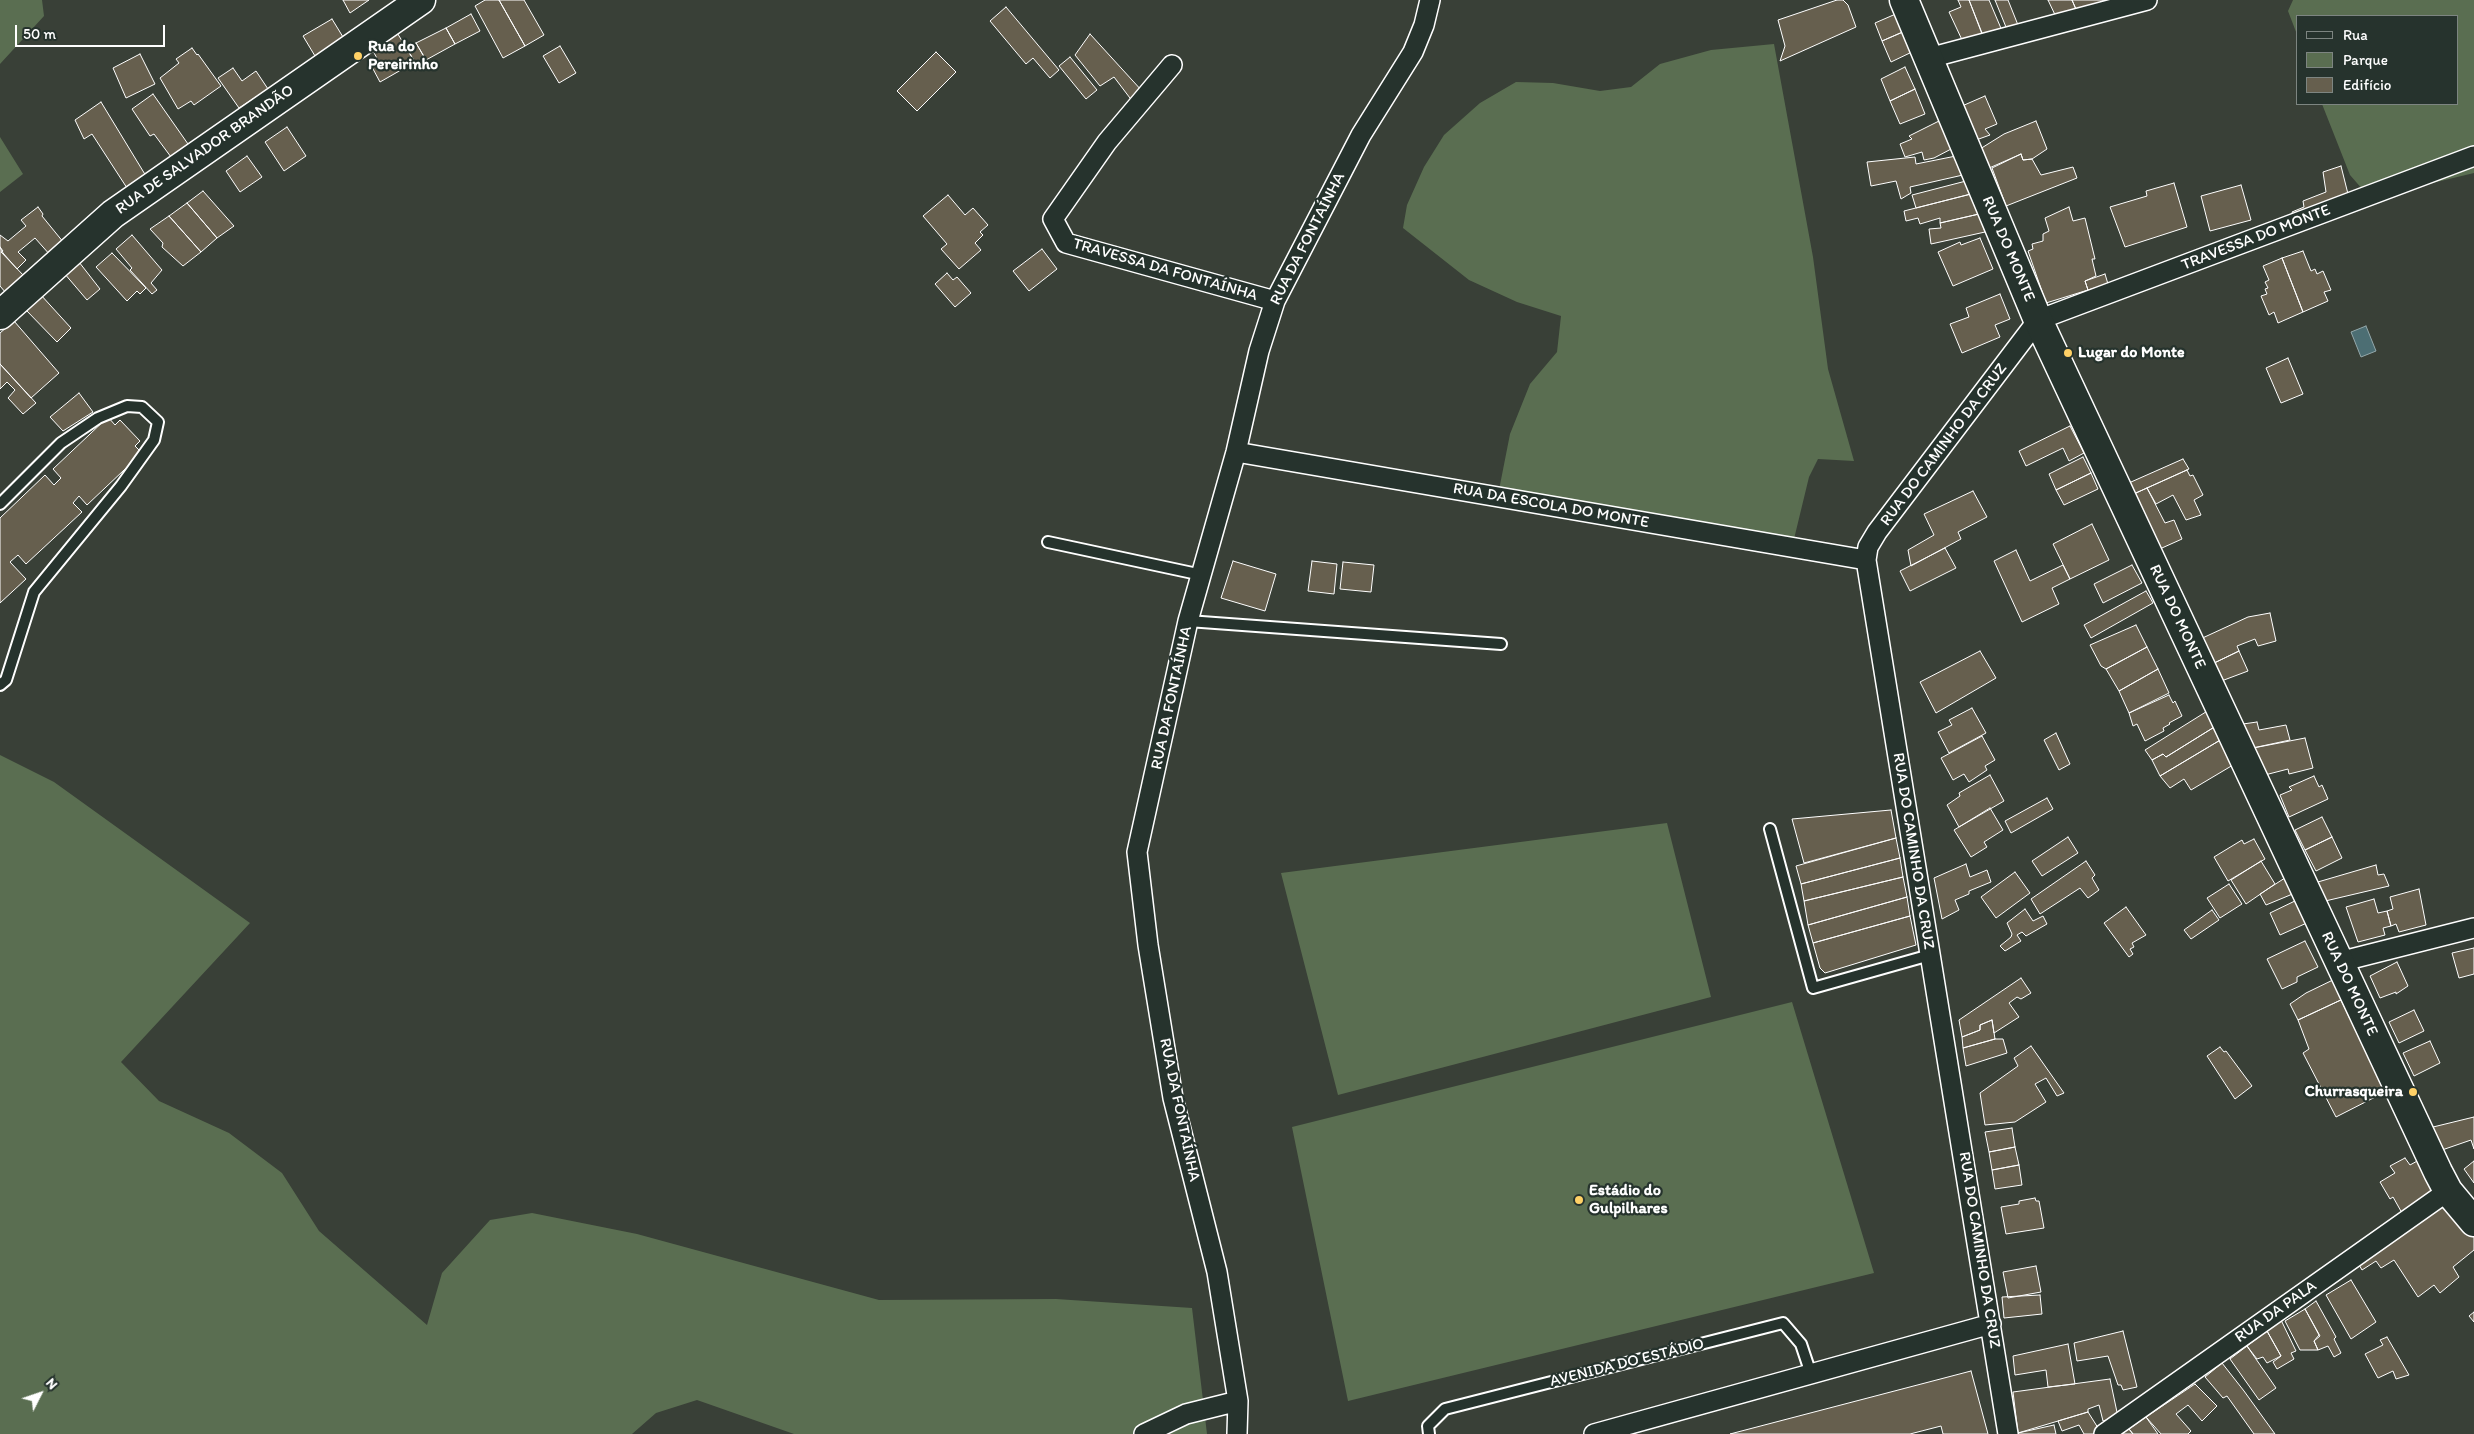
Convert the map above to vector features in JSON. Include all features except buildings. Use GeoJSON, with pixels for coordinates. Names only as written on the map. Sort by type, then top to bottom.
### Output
{"type":"FeatureCollection","features":[{"type":"Feature","properties":{"kind":"street","name":"RUA DA FONTAÍNHA"},"geometry":{"type":"LineString","coordinates":[[1237,1434],[1238,1401],[1217,1272],[1173,1098],[1148,944],[1138,852],[1188,621],[1236,452],[1259,351],[1275,301],[1361,135],[1412,52],[1424,25],[1430,0]]}},
{"type":"Feature","properties":{"kind":"street","name":"RUA DO MONTE"},"geometry":{"type":"LineString","coordinates":[[1904,0],[2038,320],[2448,1191],[2474,1222]]}},
{"type":"Feature","properties":{"kind":"street"},"geometry":{"type":"LineString","coordinates":[[1929,58],[2147,0]]}},
{"type":"Feature","properties":{"kind":"street","name":"RUA DE SALVADOR BRANDÃO"},"geometry":{"type":"LineString","coordinates":[[0,315],[113,214],[417,1]]}},
{"type":"Feature","properties":{"kind":"street","name":"TRAVESSA DA FONTAÍNHA"},"geometry":{"type":"LineString","coordinates":[[1172,65],[1107,142],[1053,219],[1066,243],[1275,301]]}},
{"type":"Feature","properties":{"kind":"street","name":"TRAVESSA DO MONTE"},"geometry":{"type":"LineString","coordinates":[[2038,320],[2474,156]]}},
{"type":"Feature","properties":{"kind":"street","name":"RUA DO CAMINHO DA CRUZ"},"geometry":{"type":"LineString","coordinates":[[2008,1434],[1866,560],[1871,540],[2038,320]]}},
{"type":"Feature","properties":{"kind":"street","name":"RUA DA ESCOLA DO MONTE"},"geometry":{"type":"LineString","coordinates":[[1236,452],[1866,560]]}},
{"type":"Feature","properties":{"kind":"street"},"geometry":{"type":"LineString","coordinates":[[2339,962],[2474,928]]}},
{"type":"Feature","properties":{"kind":"street","name":"RUA DA PALA"},"geometry":{"type":"LineString","coordinates":[[2104,1434],[2448,1191]]}},
{"type":"Feature","properties":{"kind":"street"},"geometry":{"type":"LineString","coordinates":[[1594,1434],[1991,1324]]}},
{"type":"Feature","properties":{"kind":"street"},"geometry":{"type":"LineString","coordinates":[[1144,1434],[1186,1414],[1238,1401]]}},
{"type":"Feature","properties":{"kind":"lane"},"geometry":{"type":"LineString","coordinates":[[0,504],[61,443],[98,418],[127,406],[142,407],[158,422],[154,440],[121,486],[34,592],[6,680],[0,685]]}},
{"type":"Feature","properties":{"kind":"lane"},"geometry":{"type":"LineString","coordinates":[[1048,542],[1202,576]]}},
{"type":"Feature","properties":{"kind":"lane"},"geometry":{"type":"LineString","coordinates":[[1188,621],[1501,644]]}},
{"type":"Feature","properties":{"kind":"lane"},"geometry":{"type":"LineString","coordinates":[[1770,829],[1813,988],[1930,955]]}},
{"type":"Feature","properties":{"kind":"lane","name":"AVENIDA DO ESTÁDIO"},"geometry":{"type":"LineString","coordinates":[[1429,1434],[1428,1426],[1445,1409],[1783,1323],[1802,1344],[1811,1374]]}},
{"type":"Feature","properties":{"kind":"green space"},"geometry":{"type":"Polygon","coordinates":[[[0,0],[42,0],[44,16],[0,64],[0,0]]]}},
{"type":"Feature","properties":{"kind":"green space"},"geometry":{"type":"Polygon","coordinates":[[[2293,0],[2474,0],[2474,173],[2370,198],[2350,175],[2322,105],[2459,105],[2459,15],[2296,15],[2296,32],[2288,11],[2293,0]]]}},
{"type":"Feature","properties":{"kind":"green space"},"geometry":{"type":"Polygon","coordinates":[[[1774,44],[1813,257],[1828,369],[1854,461],[1818,459],[1809,477],[1794,539],[1499,490],[1510,434],[1530,384],[1557,352],[1561,316],[1517,302],[1469,280],[1403,228],[1407,205],[1424,167],[1444,135],[1480,103],[1516,82],[1553,83],[1600,91],[1631,87],[1660,64],[1711,50],[1774,44]]]}},
{"type":"Feature","properties":{"kind":"green space"},"geometry":{"type":"Polygon","coordinates":[[[0,137],[23,174],[0,192],[0,137]]]}},
{"type":"Feature","properties":{"kind":"green space"},"geometry":{"type":"Polygon","coordinates":[[[0,755],[54,782],[250,923],[121,1062],[159,1101],[229,1133],[282,1173],[319,1231],[427,1325],[442,1273],[490,1220],[532,1213],[637,1234],[879,1300],[1056,1299],[1192,1308],[1207,1434],[794,1434],[697,1400],[656,1413],[632,1434],[0,1434],[0,755]]]}},
{"type":"Feature","properties":{"kind":"green space"},"geometry":{"type":"Polygon","coordinates":[[[1667,823],[1711,997],[1338,1095],[1281,873],[1667,823]]]}},
{"type":"Feature","properties":{"kind":"green space","name":"Estádio do Gulpilhares"},"geometry":{"type":"Polygon","coordinates":[[[1792,1002],[1874,1273],[1348,1401],[1292,1127],[1792,1002]]]}},
{"type":"Feature","properties":{"kind":"water"},"geometry":{"type":"Polygon","coordinates":[[[2366,326],[2376,351],[2361,357],[2351,332],[2366,326]]]}},
{"type":"Feature","properties":{"kind":"place","name":"Rua do Pereirinho"},"geometry":{"type":"Point","coordinates":[358,56]}},
{"type":"Feature","properties":{"kind":"place","name":"Lugar do Monte"},"geometry":{"type":"Point","coordinates":[2068,353]}},
{"type":"Feature","properties":{"kind":"place","name":"Churrasqueira"},"geometry":{"type":"Point","coordinates":[2413,1092]}},
{"type":"Feature","properties":{"kind":"place","name":"Estádio do Gulpilhares"},"geometry":{"type":"Point","coordinates":[1579,1200]}}]}
